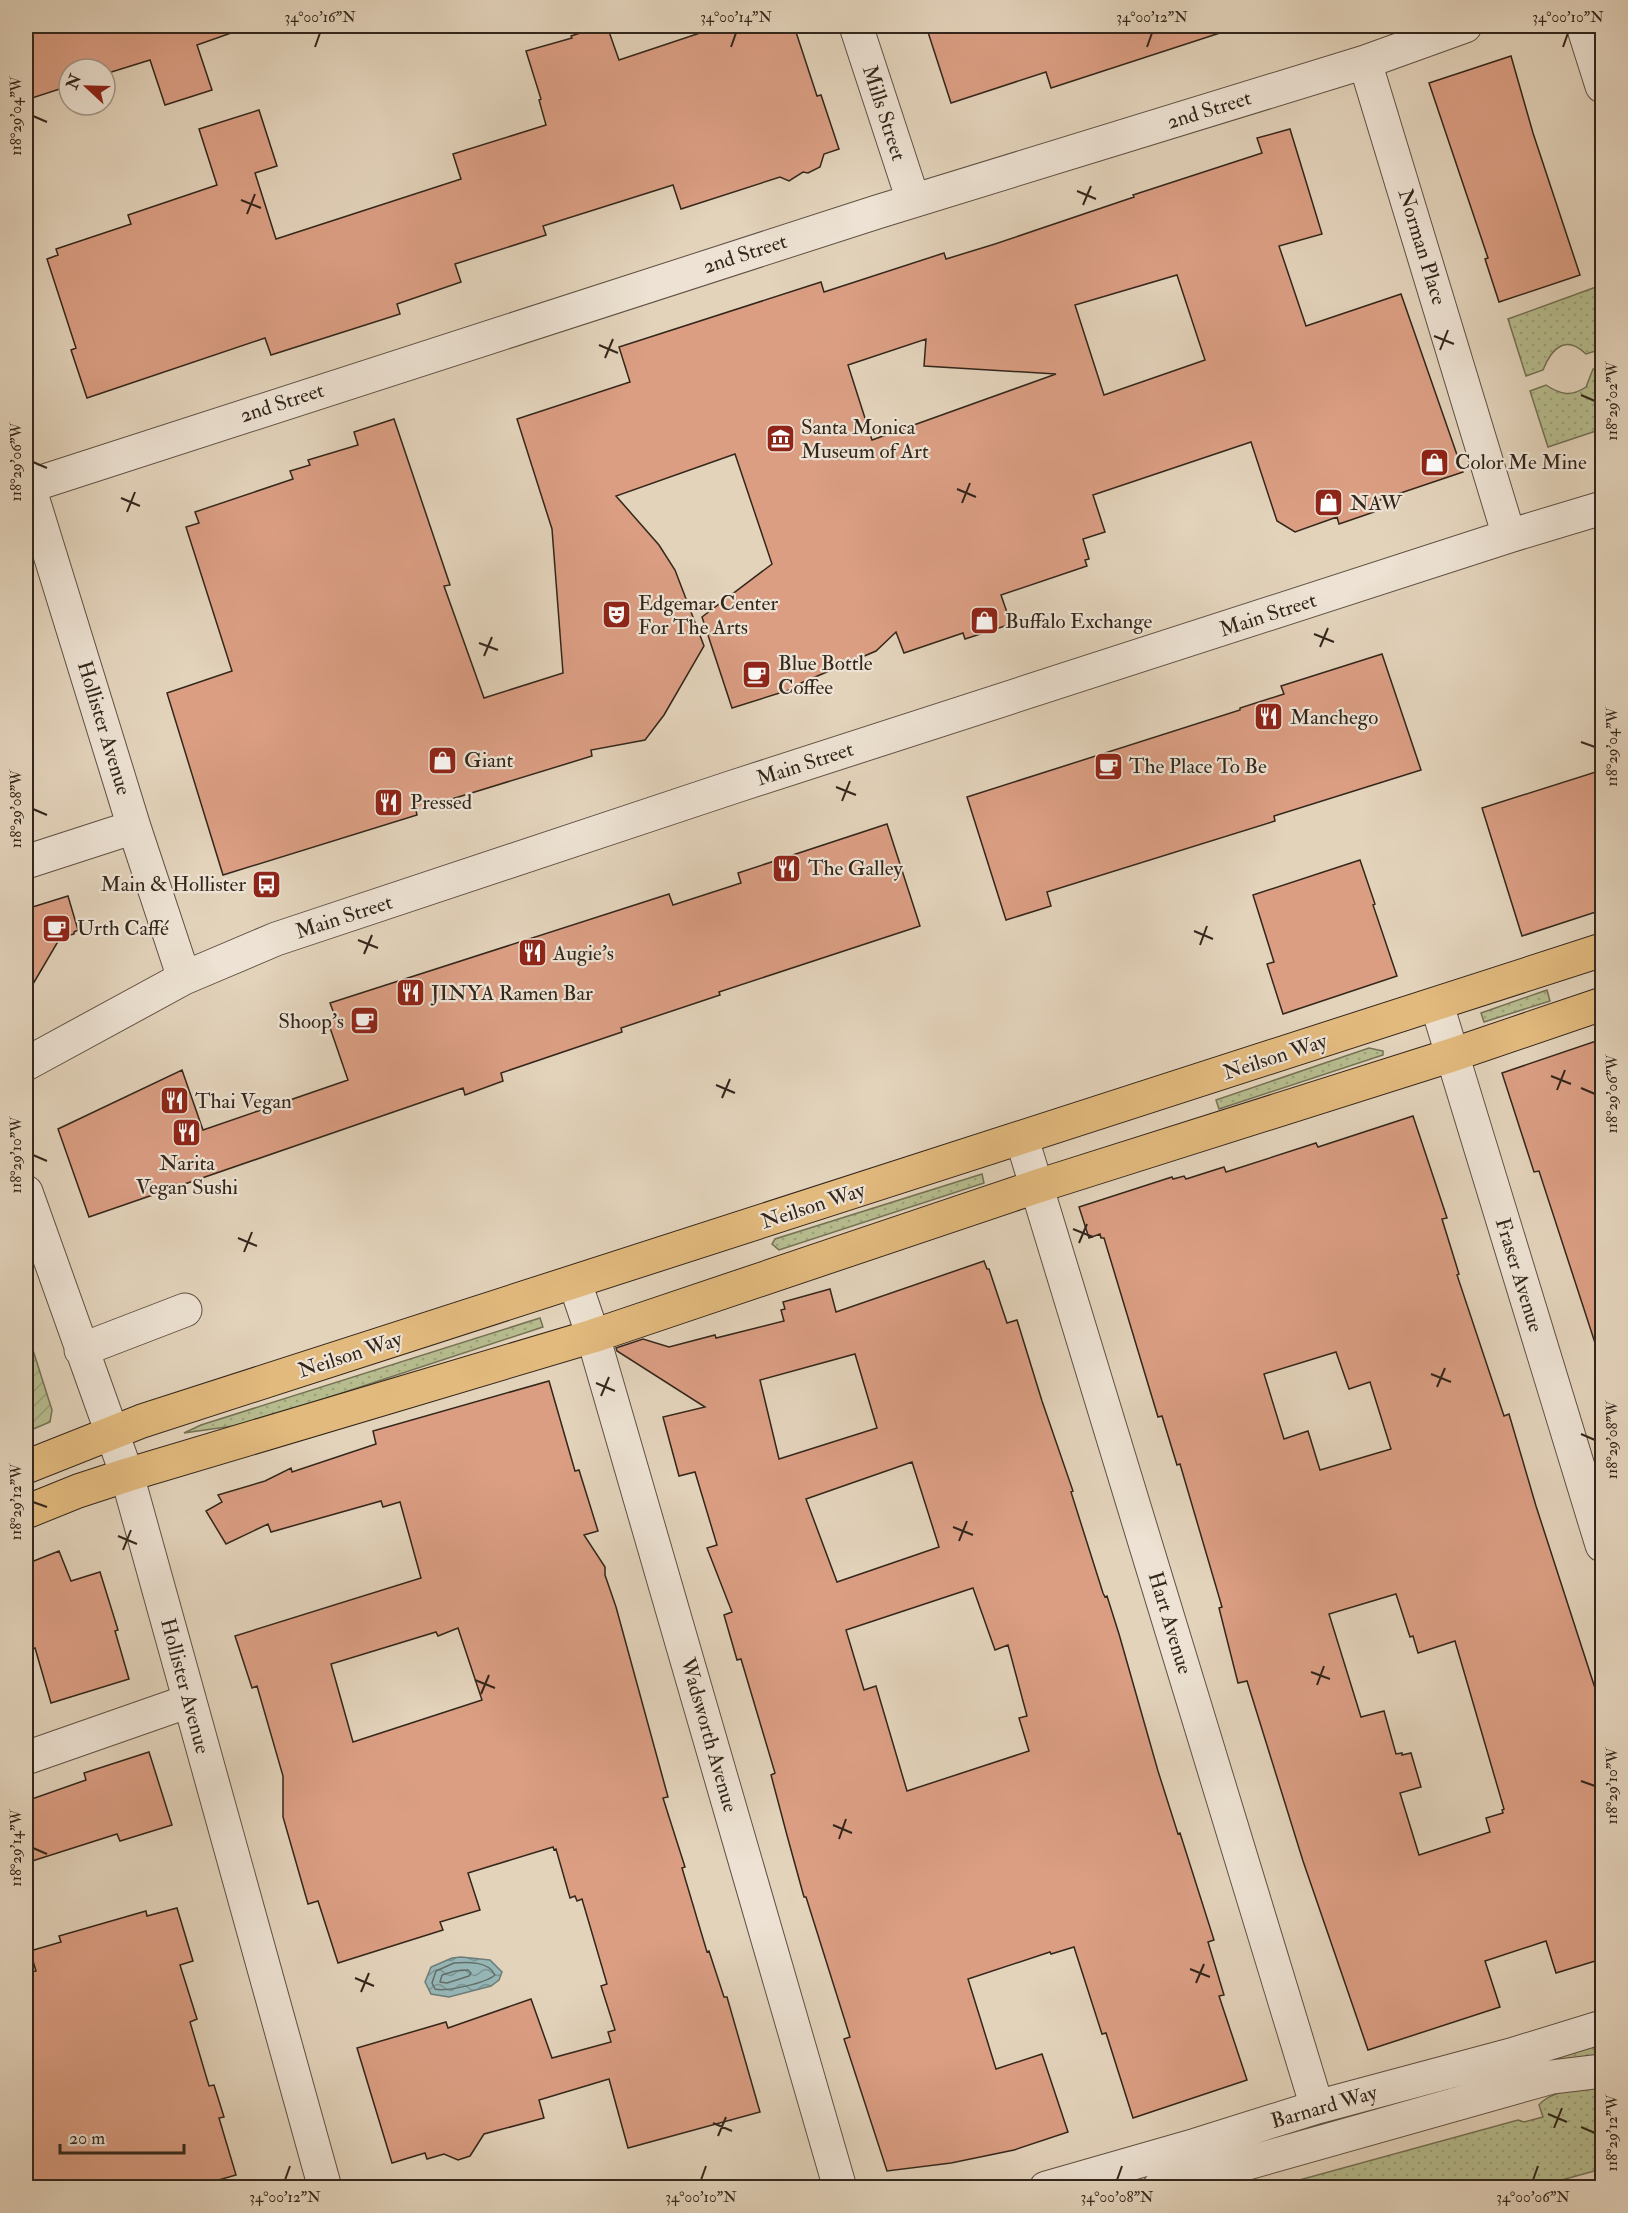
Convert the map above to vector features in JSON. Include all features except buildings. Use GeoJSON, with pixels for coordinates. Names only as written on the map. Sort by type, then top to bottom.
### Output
{"type":"FeatureCollection","features":[{"type":"Feature","properties":{"kind":"main road","name":"Neilson Way"},"geometry":{"type":"LineString","coordinates":[[26,1467],[142,1421],[1602,950]]}},
{"type":"Feature","properties":{"kind":"main road"},"geometry":{"type":"LineString","coordinates":[[26,1512],[78,1491],[127,1475],[593,1336],[1038,1186],[1452,1055],[1602,1004]]}},
{"type":"Feature","properties":{"kind":"street","name":"Mills Street"},"geometry":{"type":"LineString","coordinates":[[856,26],[913,201]]}},
{"type":"Feature","properties":{"kind":"street","name":"2nd Street"},"geometry":{"type":"LineString","coordinates":[[26,483],[913,201],[1365,62],[1465,26]]}},
{"type":"Feature","properties":{"kind":"street"},"geometry":{"type":"LineString","coordinates":[[1583,26],[1602,86]]}},
{"type":"Feature","properties":{"kind":"street","name":"Norman Place"},"geometry":{"type":"LineString","coordinates":[[1365,62],[1509,536]]}},
{"type":"Feature","properties":{"kind":"street","name":"Hollister Avenue"},"geometry":{"type":"LineString","coordinates":[[26,483],[184,978]]}},
{"type":"Feature","properties":{"kind":"street","name":"Main Street"},"geometry":{"type":"LineString","coordinates":[[26,1064],[184,978],[276,939],[736,786],[1602,508]]}},
{"type":"Feature","properties":{"kind":"street"},"geometry":{"type":"LineString","coordinates":[[26,862],[135,827]]}},
{"type":"Feature","properties":{"kind":"street","name":"Fraser Avenue"},"geometry":{"type":"LineString","coordinates":[[1437,1005],[1602,1545]]}},
{"type":"Feature","properties":{"kind":"street","name":"Hart Avenue"},"geometry":{"type":"LineString","coordinates":[[1023,1138],[1317,2107]]}},
{"type":"Feature","properties":{"kind":"street","name":"Hollister Avenue"},"geometry":{"type":"LineString","coordinates":[[26,1192],[127,1475],[325,2187]]}},
{"type":"Feature","properties":{"kind":"street","name":"Wadsworth Avenue"},"geometry":{"type":"LineString","coordinates":[[575,1283],[593,1336],[840,2187]]}},
{"type":"Feature","properties":{"kind":"street"},"geometry":{"type":"LineString","coordinates":[[81,1350],[185,1310]]}},
{"type":"Feature","properties":{"kind":"street"},"geometry":{"type":"LineString","coordinates":[[26,1758],[189,1701]]}},
{"type":"Feature","properties":{"kind":"street","name":"Barnard Way"},"geometry":{"type":"LineString","coordinates":[[1046,2187],[1196,2145],[1317,2107],[1511,2055],[1602,2027]]}},
{"type":"Feature","properties":{"kind":"street","name":"Barnard Way"},"geometry":{"type":"LineString","coordinates":[[1159,2187],[1552,2077],[1602,2071]]}},
{"type":"Feature","properties":{"kind":"green space"},"geometry":{"type":"Polygon","coordinates":[[[1596,287],[1602,307],[1602,349],[1586,354],[1572,345],[1560,346],[1551,355],[1543,370],[1526,376],[1508,319],[1596,287]]]}},
{"type":"Feature","properties":{"kind":"green space"},"geometry":{"type":"Polygon","coordinates":[[[1602,366],[1602,429],[1548,447],[1530,391],[1546,385],[1561,393],[1576,392],[1586,387],[1593,369],[1602,366]]]}},
{"type":"Feature","properties":{"kind":"green space"},"geometry":{"type":"Polygon","coordinates":[[[1547,990],[1550,1001],[1484,1022],[1481,1013],[1547,990]]]}},
{"type":"Feature","properties":{"kind":"green space"},"geometry":{"type":"Polygon","coordinates":[[[1369,1048],[1383,1051],[1383,1055],[1219,1109],[1216,1100],[1369,1048]]]}},
{"type":"Feature","properties":{"kind":"green space"},"geometry":{"type":"Polygon","coordinates":[[[982,1174],[984,1183],[779,1250],[772,1244],[775,1239],[982,1174]]]}},
{"type":"Feature","properties":{"kind":"green space"},"geometry":{"type":"Polygon","coordinates":[[[540,1318],[543,1327],[278,1414],[233,1426],[184,1433],[201,1425],[540,1318]]]}},
{"type":"Feature","properties":{"kind":"green space"},"geometry":{"type":"Polygon","coordinates":[[[26,1328],[52,1410],[50,1422],[26,1432],[26,1328]]]}},
{"type":"Feature","properties":{"kind":"green space"},"geometry":{"type":"Polygon","coordinates":[[[1602,2043],[1602,2055],[1541,2067],[1539,2061],[1602,2043]]]}},
{"type":"Feature","properties":{"kind":"green space"},"geometry":{"type":"Polygon","coordinates":[[[1602,2085],[1602,2169],[1536,2187],[1270,2188],[1518,2120],[1524,2122],[1543,2117],[1539,2105],[1551,2096],[1577,2088],[1602,2085]]]}},
{"type":"Feature","properties":{"kind":"water"},"geometry":{"type":"Polygon","coordinates":[[[452,1958],[490,1960],[502,1972],[499,1980],[491,1986],[449,1997],[431,1994],[425,1982],[431,1967],[452,1958]]]}},
{"type":"Feature","properties":{"kind":"place","name":"Santa Monica Museum of Art"},"geometry":{"type":"Point","coordinates":[780,439]}},
{"type":"Feature","properties":{"kind":"place","name":"Color Me Mine"},"geometry":{"type":"Point","coordinates":[1434,462]}},
{"type":"Feature","properties":{"kind":"place","name":"NAW"},"geometry":{"type":"Point","coordinates":[1329,503]}},
{"type":"Feature","properties":{"kind":"place","name":"Edgemar Center For The Arts"},"geometry":{"type":"Point","coordinates":[617,615]}},
{"type":"Feature","properties":{"kind":"place","name":"Buffalo Exchange"},"geometry":{"type":"Point","coordinates":[984,621]}},
{"type":"Feature","properties":{"kind":"place","name":"Blue Bottle Coffee"},"geometry":{"type":"Point","coordinates":[757,675]}},
{"type":"Feature","properties":{"kind":"place","name":"Manchego"},"geometry":{"type":"Point","coordinates":[1269,717]}},
{"type":"Feature","properties":{"kind":"place","name":"Giant"},"geometry":{"type":"Point","coordinates":[443,760]}},
{"type":"Feature","properties":{"kind":"place","name":"The Place To Be"},"geometry":{"type":"Point","coordinates":[1108,766]}},
{"type":"Feature","properties":{"kind":"place","name":"Pressed"},"geometry":{"type":"Point","coordinates":[389,802]}},
{"type":"Feature","properties":{"kind":"place","name":"The Galley"},"geometry":{"type":"Point","coordinates":[787,868]}},
{"type":"Feature","properties":{"kind":"place","name":"Main & Hollister"},"geometry":{"type":"Point","coordinates":[267,884]}},
{"type":"Feature","properties":{"kind":"place","name":"Urth Caffé"},"geometry":{"type":"Point","coordinates":[56,928]}},
{"type":"Feature","properties":{"kind":"place","name":"Augie's"},"geometry":{"type":"Point","coordinates":[532,953]}},
{"type":"Feature","properties":{"kind":"place","name":"JINYA Ramen Bar"},"geometry":{"type":"Point","coordinates":[410,993]}},
{"type":"Feature","properties":{"kind":"place","name":"Shoop's"},"geometry":{"type":"Point","coordinates":[365,1021]}},
{"type":"Feature","properties":{"kind":"place","name":"Thai Vegan"},"geometry":{"type":"Point","coordinates":[174,1101]}},
{"type":"Feature","properties":{"kind":"place","name":"Narita Vegan Sushi"},"geometry":{"type":"Point","coordinates":[187,1132]}}]}
